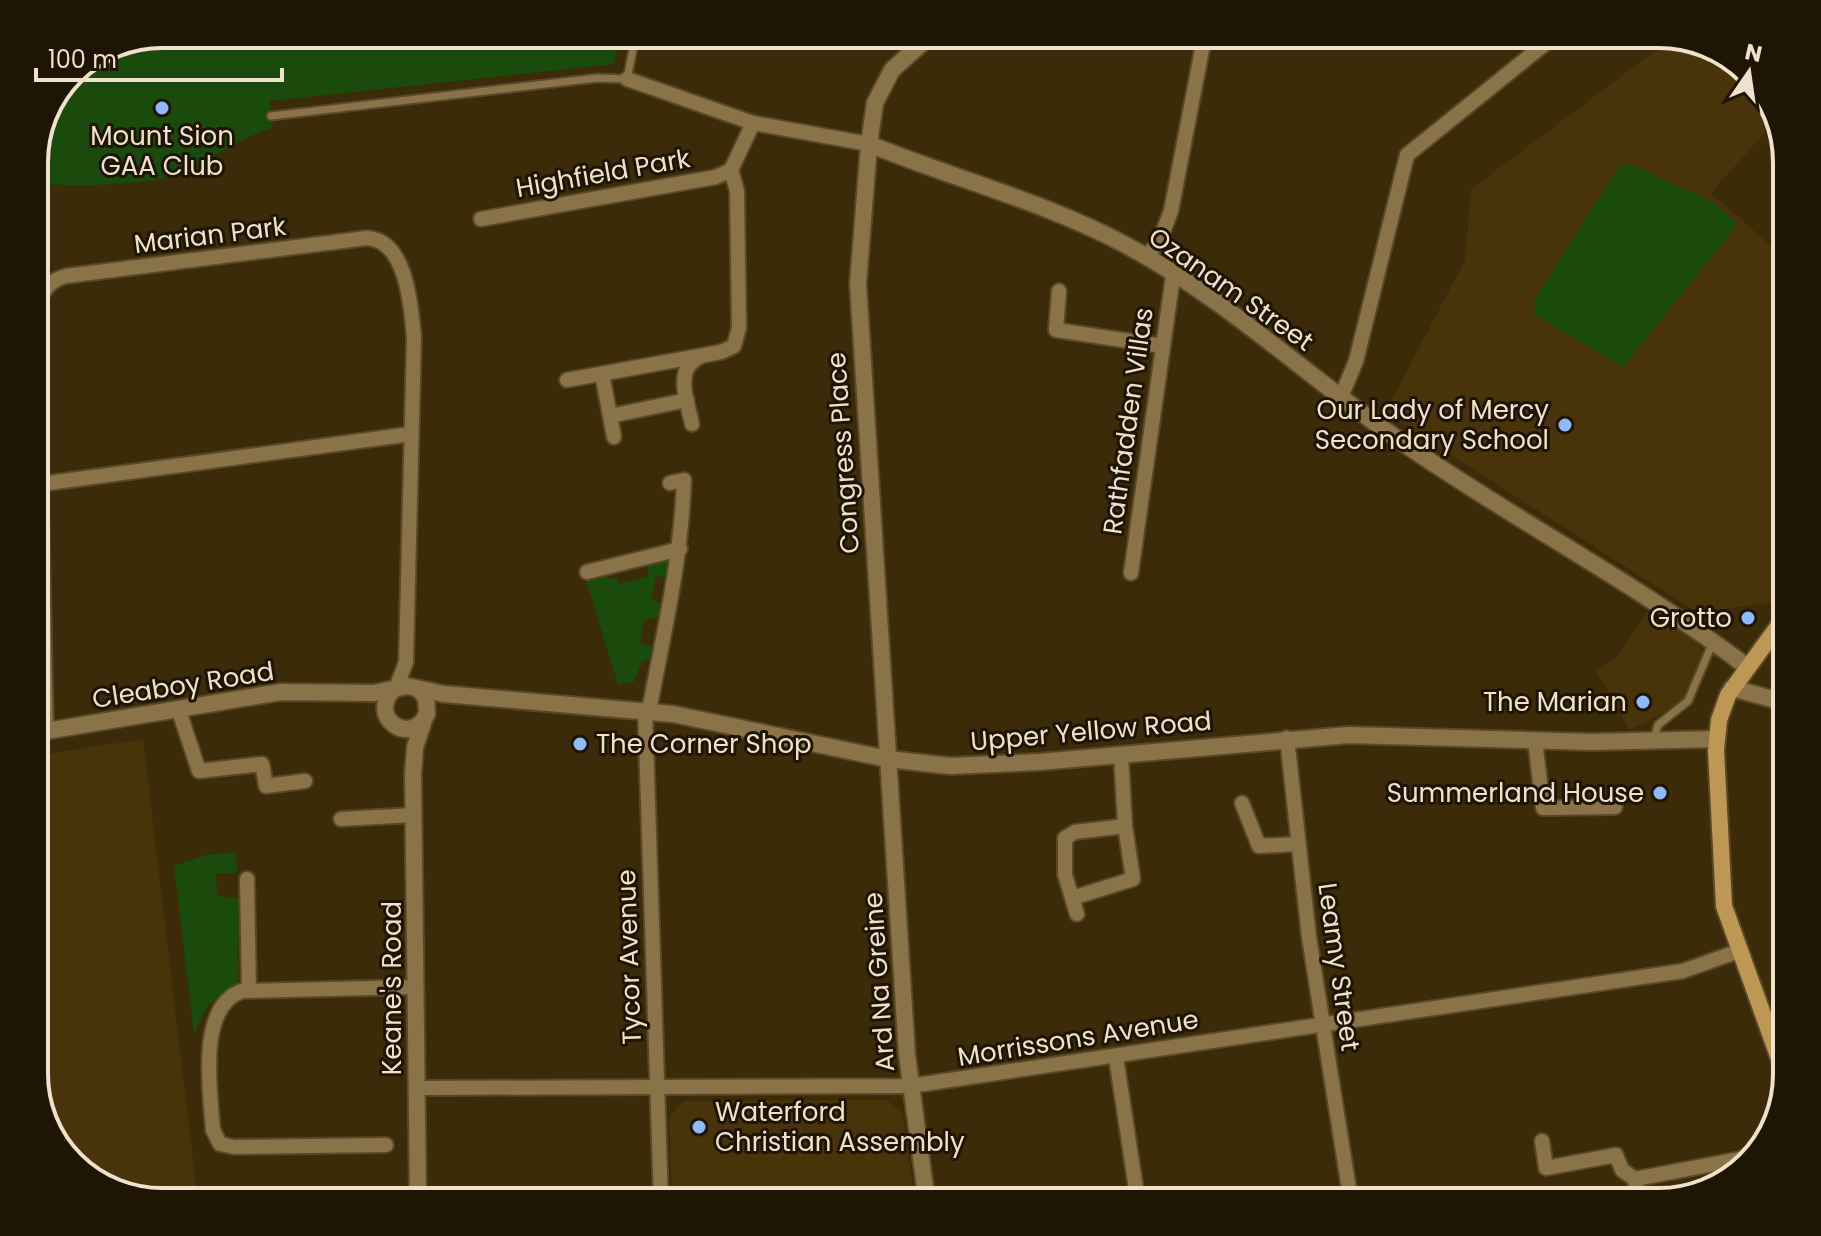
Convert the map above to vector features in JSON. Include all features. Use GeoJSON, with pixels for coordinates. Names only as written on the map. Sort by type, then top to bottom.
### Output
{"type":"FeatureCollection","features":[{"type":"Feature","properties":{"kind":"main road"},"geometry":{"type":"LineString","coordinates":[[1773,632],[1732,688],[1721,714],[1716,739],[1721,887],[1739,951],[1773,1043]]}},
{"type":"Feature","properties":{"kind":"street","name":"Congress Place"},"geometry":{"type":"LineString","coordinates":[[888,759],[859,314],[859,255],[875,103],[885,81],[900,60],[914,48]]}},
{"type":"Feature","properties":{"kind":"street"},"geometry":{"type":"LineString","coordinates":[[1147,258],[1171,211],[1202,48]]}},
{"type":"Feature","properties":{"kind":"street"},"geometry":{"type":"LineString","coordinates":[[1341,397],[1356,361],[1407,155],[1539,48]]}},
{"type":"Feature","properties":{"kind":"street","name":"Ozanam Street"},"geometry":{"type":"LineString","coordinates":[[627,79],[753,123],[869,144],[1091,228],[1147,258],[1416,452],[1713,640],[1746,666]]}},
{"type":"Feature","properties":{"kind":"street"},"geometry":{"type":"LineString","coordinates":[[567,380],[731,348],[739,333],[737,191],[731,170],[753,123]]}},
{"type":"Feature","properties":{"kind":"street","name":"Highfield Park"},"geometry":{"type":"LineString","coordinates":[[481,219],[716,177],[731,170]]}},
{"type":"Feature","properties":{"kind":"street","name":"Marian Park"},"geometry":{"type":"LineString","coordinates":[[48,284],[66,276],[358,239],[382,241],[391,248],[400,268],[412,321],[406,662],[395,689]]}},
{"type":"Feature","properties":{"kind":"street","name":"Rathfadden Villas"},"geometry":{"type":"LineString","coordinates":[[1131,573],[1173,276]]}},
{"type":"Feature","properties":{"kind":"street"},"geometry":{"type":"LineString","coordinates":[[1059,291],[1056,330],[1163,346]]}},
{"type":"Feature","properties":{"kind":"street"},"geometry":{"type":"LineString","coordinates":[[692,424],[685,371],[692,361],[709,354]]}},
{"type":"Feature","properties":{"kind":"street"},"geometry":{"type":"LineString","coordinates":[[602,374],[614,437]]}},
{"type":"Feature","properties":{"kind":"street"},"geometry":{"type":"LineString","coordinates":[[610,416],[687,400]]}},
{"type":"Feature","properties":{"kind":"street"},"geometry":{"type":"LineString","coordinates":[[48,483],[411,434]]}},
{"type":"Feature","properties":{"kind":"street","name":"Tycor Avenue"},"geometry":{"type":"LineString","coordinates":[[661,1188],[647,710],[665,621],[672,605],[680,549],[684,480],[670,483]]}},
{"type":"Feature","properties":{"kind":"street"},"geometry":{"type":"LineString","coordinates":[[587,572],[680,549]]}},
{"type":"Feature","properties":{"kind":"street","name":"Marian Park"},"geometry":{"type":"LineString","coordinates":[[406,662],[417,688]]}},
{"type":"Feature","properties":{"kind":"street"},"geometry":{"type":"LineString","coordinates":[[417,688],[426,697],[425,718],[409,730],[389,719],[386,700],[395,689],[417,688]]}},
{"type":"Feature","properties":{"kind":"street","name":"Upper Yellow Road"},"geometry":{"type":"LineString","coordinates":[[417,688],[475,696],[647,710],[727,723],[888,759],[970,766],[1287,738],[1396,735],[1535,740],[1716,739]]}},
{"type":"Feature","properties":{"kind":"street"},"geometry":{"type":"LineString","coordinates":[[1732,688],[1773,699]]}},
{"type":"Feature","properties":{"kind":"street","name":"Cleaboy Road"},"geometry":{"type":"LineString","coordinates":[[48,731],[281,692],[395,689]]}},
{"type":"Feature","properties":{"kind":"street","name":"Cleaboy Road"},"geometry":{"type":"LineString","coordinates":[[341,691],[389,719]]}},
{"type":"Feature","properties":{"kind":"street","name":"Upper Yellow Road"},"geometry":{"type":"LineString","coordinates":[[425,718],[450,699],[475,696]]}},
{"type":"Feature","properties":{"kind":"street"},"geometry":{"type":"LineString","coordinates":[[179,711],[199,771],[262,764],[266,786],[305,781]]}},
{"type":"Feature","properties":{"kind":"street","name":"Keane's Road"},"geometry":{"type":"LineString","coordinates":[[418,1188],[413,774],[416,743],[425,718]]}},
{"type":"Feature","properties":{"kind":"street","name":"Keane's Road"},"geometry":{"type":"LineString","coordinates":[[389,719],[409,755],[413,774]]}},
{"type":"Feature","properties":{"kind":"street","name":"Leamy Street"},"geometry":{"type":"LineString","coordinates":[[1287,738],[1322,1024],[1349,1188]]}},
{"type":"Feature","properties":{"kind":"street"},"geometry":{"type":"LineString","coordinates":[[1535,740],[1543,808],[1615,807]]}},
{"type":"Feature","properties":{"kind":"street"},"geometry":{"type":"LineString","coordinates":[[1072,898],[1133,879],[1125,826],[1121,754]]}},
{"type":"Feature","properties":{"kind":"street","name":"Ard Na Greine"},"geometry":{"type":"LineString","coordinates":[[888,759],[910,1086],[925,1188]]}},
{"type":"Feature","properties":{"kind":"street"},"geometry":{"type":"LineString","coordinates":[[1242,803],[1259,846],[1298,844]]}},
{"type":"Feature","properties":{"kind":"street"},"geometry":{"type":"LineString","coordinates":[[341,819],[414,815]]}},
{"type":"Feature","properties":{"kind":"street"},"geometry":{"type":"LineString","coordinates":[[1077,914],[1065,875],[1066,836],[1125,826]]}},
{"type":"Feature","properties":{"kind":"street"},"geometry":{"type":"LineString","coordinates":[[247,879],[249,990]]}},
{"type":"Feature","properties":{"kind":"street","name":"Morrissons Avenue"},"geometry":{"type":"LineString","coordinates":[[417,1088],[910,1086],[1683,971],[1739,951]]}},
{"type":"Feature","properties":{"kind":"street"},"geometry":{"type":"LineString","coordinates":[[386,1145],[234,1147],[218,1142],[213,1130],[212,1026],[225,1002],[236,993],[249,990],[416,987]]}},
{"type":"Feature","properties":{"kind":"street"},"geometry":{"type":"LineString","coordinates":[[1116,1057],[1136,1188]]}},
{"type":"Feature","properties":{"kind":"street"},"geometry":{"type":"LineString","coordinates":[[1542,1141],[1546,1168],[1616,1155],[1622,1170],[1635,1179],[1734,1160]]}},
{"type":"Feature","properties":{"kind":"street"},"geometry":{"type":"LineString","coordinates":[[1635,1179],[1636,1188]]}},
{"type":"Feature","properties":{"kind":"lane"},"geometry":{"type":"LineString","coordinates":[[271,116],[597,78],[627,79],[633,48]]}},
{"type":"Feature","properties":{"kind":"lane"},"geometry":{"type":"LineString","coordinates":[[1653,741],[1658,725],[1688,701],[1713,640]]}},
{"type":"Feature","properties":{"kind":"shaded area"},"geometry":{"type":"Polygon","coordinates":[[[1659,48],[1689,52],[1709,60],[1709,112],[1761,112],[1768,129],[1711,193],[1773,248],[1773,602],[1698,613],[1385,413],[1465,260],[1471,189],[1659,48]]]}},
{"type":"Feature","properties":{"kind":"shaded area"},"geometry":{"type":"Polygon","coordinates":[[[1647,612],[1695,640],[1704,654],[1684,702],[1630,730],[1596,671],[1617,657],[1647,612]]]}},
{"type":"Feature","properties":{"kind":"shaded area"},"geometry":{"type":"Polygon","coordinates":[[[143,739],[196,1188],[147,1187],[125,1182],[99,1169],[81,1155],[63,1131],[52,1104],[48,1081],[48,754],[143,739]]]}},
{"type":"Feature","properties":{"kind":"shaded area"},"geometry":{"type":"Polygon","coordinates":[[[886,1100],[902,1111],[913,1188],[672,1188],[669,1117],[683,1101],[886,1100]]]}},
{"type":"Feature","properties":{"kind":"green space","name":"Mount Sion GAA Club"},"geometry":{"type":"Polygon","coordinates":[[[618,48],[614,64],[270,101],[272,128],[183,172],[139,182],[48,184],[48,155],[52,132],[67,99],[81,81],[99,67],[140,50],[618,48]]]}},
{"type":"Feature","properties":{"kind":"green space"},"geometry":{"type":"Polygon","coordinates":[[[1628,163],[1713,202],[1738,224],[1623,367],[1535,315],[1534,300],[1618,168],[1628,163]]]}},
{"type":"Feature","properties":{"kind":"green space"},"geometry":{"type":"Polygon","coordinates":[[[663,559],[671,565],[669,578],[656,576],[651,600],[665,603],[660,618],[644,619],[640,643],[653,647],[650,660],[642,661],[634,682],[618,684],[586,580],[606,572],[609,579],[617,578],[619,584],[649,576],[647,563],[663,559]]]}},
{"type":"Feature","properties":{"kind":"green space"},"geometry":{"type":"Polygon","coordinates":[[[236,852],[237,873],[216,874],[217,895],[239,899],[238,983],[208,1005],[194,1034],[174,866],[206,855],[236,852]]]}},
{"type":"Feature","properties":{"kind":"place","name":"Mount Sion GAA Club"},"geometry":{"type":"Point","coordinates":[162,108]}},
{"type":"Feature","properties":{"kind":"place","name":"Our Lady of Mercy Secondary School"},"geometry":{"type":"Point","coordinates":[1565,425]}},
{"type":"Feature","properties":{"kind":"place","name":"Grotto"},"geometry":{"type":"Point","coordinates":[1748,618]}},
{"type":"Feature","properties":{"kind":"place","name":"The Marian"},"geometry":{"type":"Point","coordinates":[1643,702]}},
{"type":"Feature","properties":{"kind":"place","name":"The Corner Shop"},"geometry":{"type":"Point","coordinates":[580,744]}},
{"type":"Feature","properties":{"kind":"place","name":"Summerland House"},"geometry":{"type":"Point","coordinates":[1660,793]}},
{"type":"Feature","properties":{"kind":"place","name":"Waterford Christian Assembly"},"geometry":{"type":"Point","coordinates":[699,1127]}}]}
